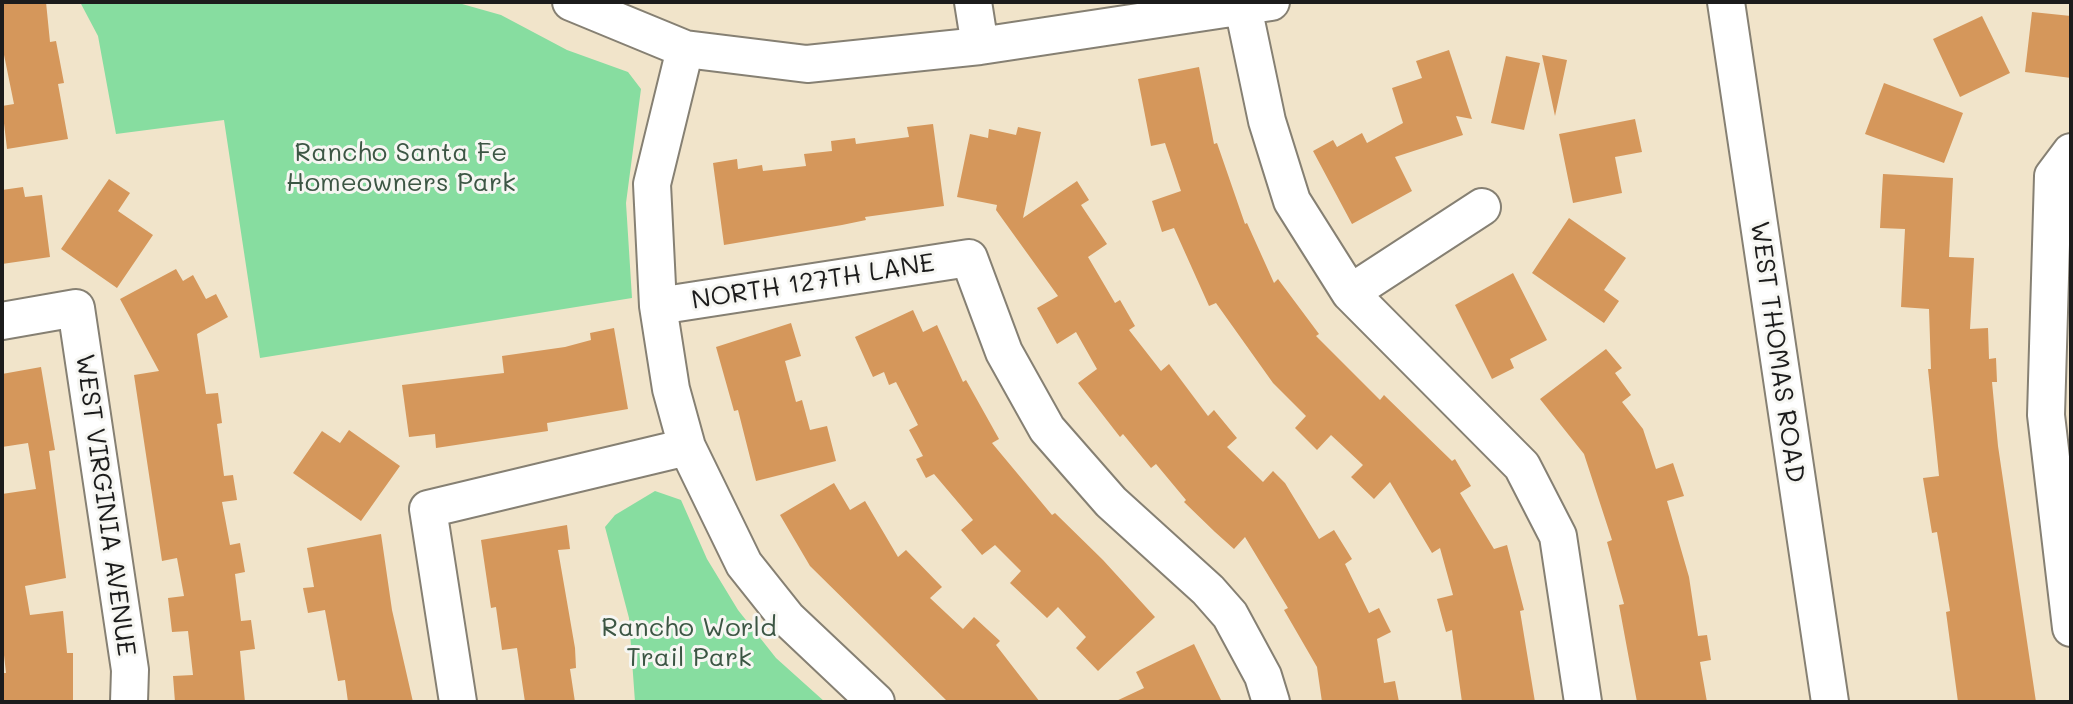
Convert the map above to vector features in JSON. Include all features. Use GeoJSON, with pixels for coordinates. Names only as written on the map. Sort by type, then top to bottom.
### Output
{"type":"FeatureCollection","features":[{"type":"Feature","properties":{"kind":"street"},"geometry":{"type":"LineString","coordinates":[[571,2],[685,49],[807,64],[980,46],[1252,3],[1267,121],[1292,201],[1350,293],[1522,466],[1558,536],[1583,702]]}},
{"type":"Feature","properties":{"kind":"street"},"geometry":{"type":"LineString","coordinates":[[973,2],[980,46]]}},
{"type":"Feature","properties":{"kind":"street","name":"WEST THOMAS ROAD"},"geometry":{"type":"LineString","coordinates":[[1726,2],[1830,702]]}},
{"type":"Feature","properties":{"kind":"street"},"geometry":{"type":"LineString","coordinates":[[685,49],[652,184],[658,306],[671,389],[687,447],[744,564],[787,618],[876,702]]}},
{"type":"Feature","properties":{"kind":"street"},"geometry":{"type":"LineString","coordinates":[[2071,152],[2053,176],[2046,415],[2071,628]]}},
{"type":"Feature","properties":{"kind":"street"},"geometry":{"type":"LineString","coordinates":[[1350,293],[1482,207]]}},
{"type":"Feature","properties":{"kind":"street","name":"NORTH 127TH LANE"},"geometry":{"type":"LineString","coordinates":[[658,306],[969,258],[1004,352],[1047,429],[1111,502],[1208,590],[1230,615],[1263,676],[1271,702]]}},
{"type":"Feature","properties":{"kind":"street","name":"WEST VIRGINIA AVENUE"},"geometry":{"type":"LineString","coordinates":[[2,321],[76,308],[130,670],[129,702]]}},
{"type":"Feature","properties":{"kind":"street"},"geometry":{"type":"LineString","coordinates":[[458,702],[428,509],[687,447]]}},
{"type":"Feature","properties":{"kind":"green space","name":"Rancho Santa Fe Homeowners Park"},"geometry":{"type":"Polygon","coordinates":[[[80,2],[455,2],[501,15],[567,50],[628,72],[641,89],[626,203],[632,298],[260,358],[224,120],[116,134],[98,36],[80,2]]]}},
{"type":"Feature","properties":{"kind":"green space","name":"Rancho World Trail Park"},"geometry":{"type":"Polygon","coordinates":[[[655,491],[681,500],[707,559],[738,610],[776,658],[825,702],[635,702],[629,618],[605,527],[615,515],[655,491]]]}},
{"type":"Feature","properties":{"kind":"building"},"geometry":{"type":"Polygon","coordinates":[[[2,2],[46,2],[50,42],[56,41],[64,83],[58,84],[68,139],[7,149],[2,106],[14,104],[2,45],[2,2]]]}},
{"type":"Feature","properties":{"kind":"building"},"geometry":{"type":"Polygon","coordinates":[[[2032,12],[2071,16],[2071,78],[2025,72],[2032,12]]]}},
{"type":"Feature","properties":{"kind":"building"},"geometry":{"type":"Polygon","coordinates":[[[1982,16],[2010,73],[1960,97],[1933,39],[1982,16]]]}},
{"type":"Feature","properties":{"kind":"building"},"geometry":{"type":"Polygon","coordinates":[[[1449,50],[1472,119],[1456,116],[1463,135],[1395,157],[1412,191],[1352,224],[1313,151],[1333,140],[1337,147],[1362,133],[1367,143],[1403,123],[1392,88],[1422,78],[1416,61],[1449,50]]]}},
{"type":"Feature","properties":{"kind":"building"},"geometry":{"type":"Polygon","coordinates":[[[1542,55],[1567,60],[1555,116],[1542,55]]]}},
{"type":"Feature","properties":{"kind":"building"},"geometry":{"type":"Polygon","coordinates":[[[1506,56],[1540,63],[1524,130],[1491,123],[1506,56]]]}},
{"type":"Feature","properties":{"kind":"building"},"geometry":{"type":"Polygon","coordinates":[[[1199,67],[1214,144],[1217,143],[1245,224],[1274,283],[1278,279],[1319,334],[1316,336],[1380,400],[1384,395],[1452,461],[1455,459],[1471,486],[1460,493],[1494,549],[1507,545],[1524,610],[1520,611],[1535,702],[1462,702],[1452,630],[1446,632],[1437,599],[1453,595],[1440,548],[1432,553],[1390,482],[1374,499],[1351,477],[1363,465],[1331,435],[1317,450],[1295,428],[1306,416],[1273,383],[1216,303],[1209,306],[1174,228],[1162,232],[1152,201],[1181,191],[1165,143],[1151,146],[1138,79],[1199,67]]]}},
{"type":"Feature","properties":{"kind":"building"},"geometry":{"type":"Polygon","coordinates":[[[1884,83],[1963,113],[1944,163],[1865,134],[1884,83]]]}},
{"type":"Feature","properties":{"kind":"building"},"geometry":{"type":"Polygon","coordinates":[[[1635,119],[1642,152],[1615,157],[1622,193],[1573,203],[1559,134],[1635,119]]]}},
{"type":"Feature","properties":{"kind":"building"},"geometry":{"type":"Polygon","coordinates":[[[933,124],[944,206],[865,217],[866,220],[842,225],[724,245],[713,163],[737,159],[738,169],[762,165],[763,171],[806,166],[804,154],[832,151],[831,141],[855,138],[856,144],[909,137],[907,127],[933,124]]]}},
{"type":"Feature","properties":{"kind":"building"},"geometry":{"type":"Polygon","coordinates":[[[1018,127],[1041,132],[1023,218],[1077,181],[1089,200],[1081,205],[1107,244],[1088,257],[1115,303],[1120,300],[1135,326],[1129,330],[1161,371],[1169,364],[1208,416],[1214,410],[1237,438],[1227,447],[1263,482],[1273,471],[1285,483],[1319,539],[1334,530],[1352,559],[1345,564],[1369,613],[1379,608],[1391,632],[1377,639],[1384,683],[1395,681],[1399,702],[1322,702],[1317,667],[1284,610],[1288,608],[1245,537],[1234,549],[1215,532],[1184,502],[1186,500],[1156,464],[1151,468],[1123,434],[1120,437],[1078,383],[1097,369],[1076,332],[1057,344],[1037,308],[1058,296],[996,210],[997,205],[957,197],[970,134],[988,138],[989,129],[1016,135],[1018,127]]]}},
{"type":"Feature","properties":{"kind":"building"},"geometry":{"type":"Polygon","coordinates":[[[1883,174],[1953,178],[1949,257],[1974,258],[1970,329],[1988,328],[1989,359],[1996,358],[1997,382],[1992,382],[1998,446],[2036,702],[1958,702],[1946,612],[1950,611],[1937,532],[1932,533],[1923,478],[1939,476],[1928,369],[1931,369],[1929,309],[1901,307],[1905,229],[1880,228],[1883,174]]]}},
{"type":"Feature","properties":{"kind":"building"},"geometry":{"type":"Polygon","coordinates":[[[109,179],[130,193],[118,211],[153,235],[117,288],[61,249],[109,179]]]}},
{"type":"Feature","properties":{"kind":"building"},"geometry":{"type":"Polygon","coordinates":[[[23,187],[25,197],[42,195],[50,257],[2,264],[2,190],[23,187]]]}},
{"type":"Feature","properties":{"kind":"building"},"geometry":{"type":"Polygon","coordinates":[[[1569,218],[1626,258],[1604,290],[1619,301],[1604,323],[1532,273],[1569,218]]]}},
{"type":"Feature","properties":{"kind":"building"},"geometry":{"type":"Polygon","coordinates":[[[176,269],[183,281],[193,275],[206,299],[216,294],[228,317],[197,334],[206,394],[218,393],[222,423],[217,424],[224,476],[233,475],[237,500],[222,502],[230,545],[240,543],[245,572],[235,574],[241,621],[251,620],[255,649],[240,651],[245,702],[175,702],[173,676],[193,675],[188,631],[172,632],[168,598],[184,596],[177,558],[162,561],[134,375],[159,371],[120,299],[176,269]]]}},
{"type":"Feature","properties":{"kind":"building"},"geometry":{"type":"Polygon","coordinates":[[[1513,273],[1547,340],[1510,359],[1514,368],[1492,379],[1455,305],[1513,273]]]}},
{"type":"Feature","properties":{"kind":"building"},"geometry":{"type":"Polygon","coordinates":[[[913,310],[923,332],[937,325],[963,382],[966,380],[999,439],[992,443],[1052,515],[1055,513],[1103,560],[1155,617],[1098,671],[1076,648],[1086,637],[1058,607],[1047,618],[1010,583],[1021,571],[995,545],[982,555],[961,530],[973,520],[934,474],[926,478],[916,459],[923,456],[909,430],[918,425],[896,382],[889,385],[884,372],[873,377],[855,337],[913,310]]]}},
{"type":"Feature","properties":{"kind":"building"},"geometry":{"type":"Polygon","coordinates":[[[791,323],[801,356],[785,361],[796,402],[802,400],[810,430],[827,426],[836,461],[756,481],[738,410],[734,411],[716,347],[791,323]]]}},
{"type":"Feature","properties":{"kind":"building"},"geometry":{"type":"Polygon","coordinates":[[[614,328],[628,409],[547,423],[548,431],[436,448],[435,434],[409,437],[402,385],[504,373],[502,356],[565,347],[591,340],[590,333],[614,328]]]}},
{"type":"Feature","properties":{"kind":"building"},"geometry":{"type":"Polygon","coordinates":[[[1606,349],[1622,368],[1615,373],[1631,395],[1622,402],[1643,429],[1656,469],[1673,463],[1684,496],[1667,501],[1689,577],[1698,636],[1707,635],[1711,660],[1700,662],[1707,702],[1637,702],[1619,605],[1624,604],[1607,542],[1612,540],[1584,454],[1540,399],[1606,349]]]}},
{"type":"Feature","properties":{"kind":"building"},"geometry":{"type":"Polygon","coordinates":[[[41,367],[55,450],[49,451],[66,578],[25,586],[30,615],[63,611],[67,653],[73,653],[73,702],[2,702],[2,673],[6,673],[2,637],[2,494],[36,489],[28,443],[2,447],[2,374],[41,367]]]}},
{"type":"Feature","properties":{"kind":"building"},"geometry":{"type":"Polygon","coordinates":[[[349,430],[400,466],[361,521],[293,473],[322,431],[340,443],[349,430]]]}},
{"type":"Feature","properties":{"kind":"building"},"geometry":{"type":"Polygon","coordinates":[[[834,483],[850,510],[865,501],[898,557],[906,550],[942,587],[930,598],[963,629],[974,617],[1000,641],[996,645],[1040,702],[948,702],[810,566],[780,515],[834,483]]]}},
{"type":"Feature","properties":{"kind":"building"},"geometry":{"type":"Polygon","coordinates":[[[567,525],[570,549],[558,550],[575,648],[576,668],[570,669],[575,702],[525,702],[517,648],[502,650],[496,607],[491,608],[481,540],[567,525]]]}},
{"type":"Feature","properties":{"kind":"building"},"geometry":{"type":"Polygon","coordinates":[[[381,534],[392,610],[413,702],[348,702],[345,680],[338,681],[325,610],[308,613],[303,588],[314,587],[307,548],[381,534]]]}},
{"type":"Feature","properties":{"kind":"building"},"geometry":{"type":"Polygon","coordinates":[[[1194,644],[1222,702],[1114,702],[1144,688],[1136,672],[1194,644]]]}}]}
